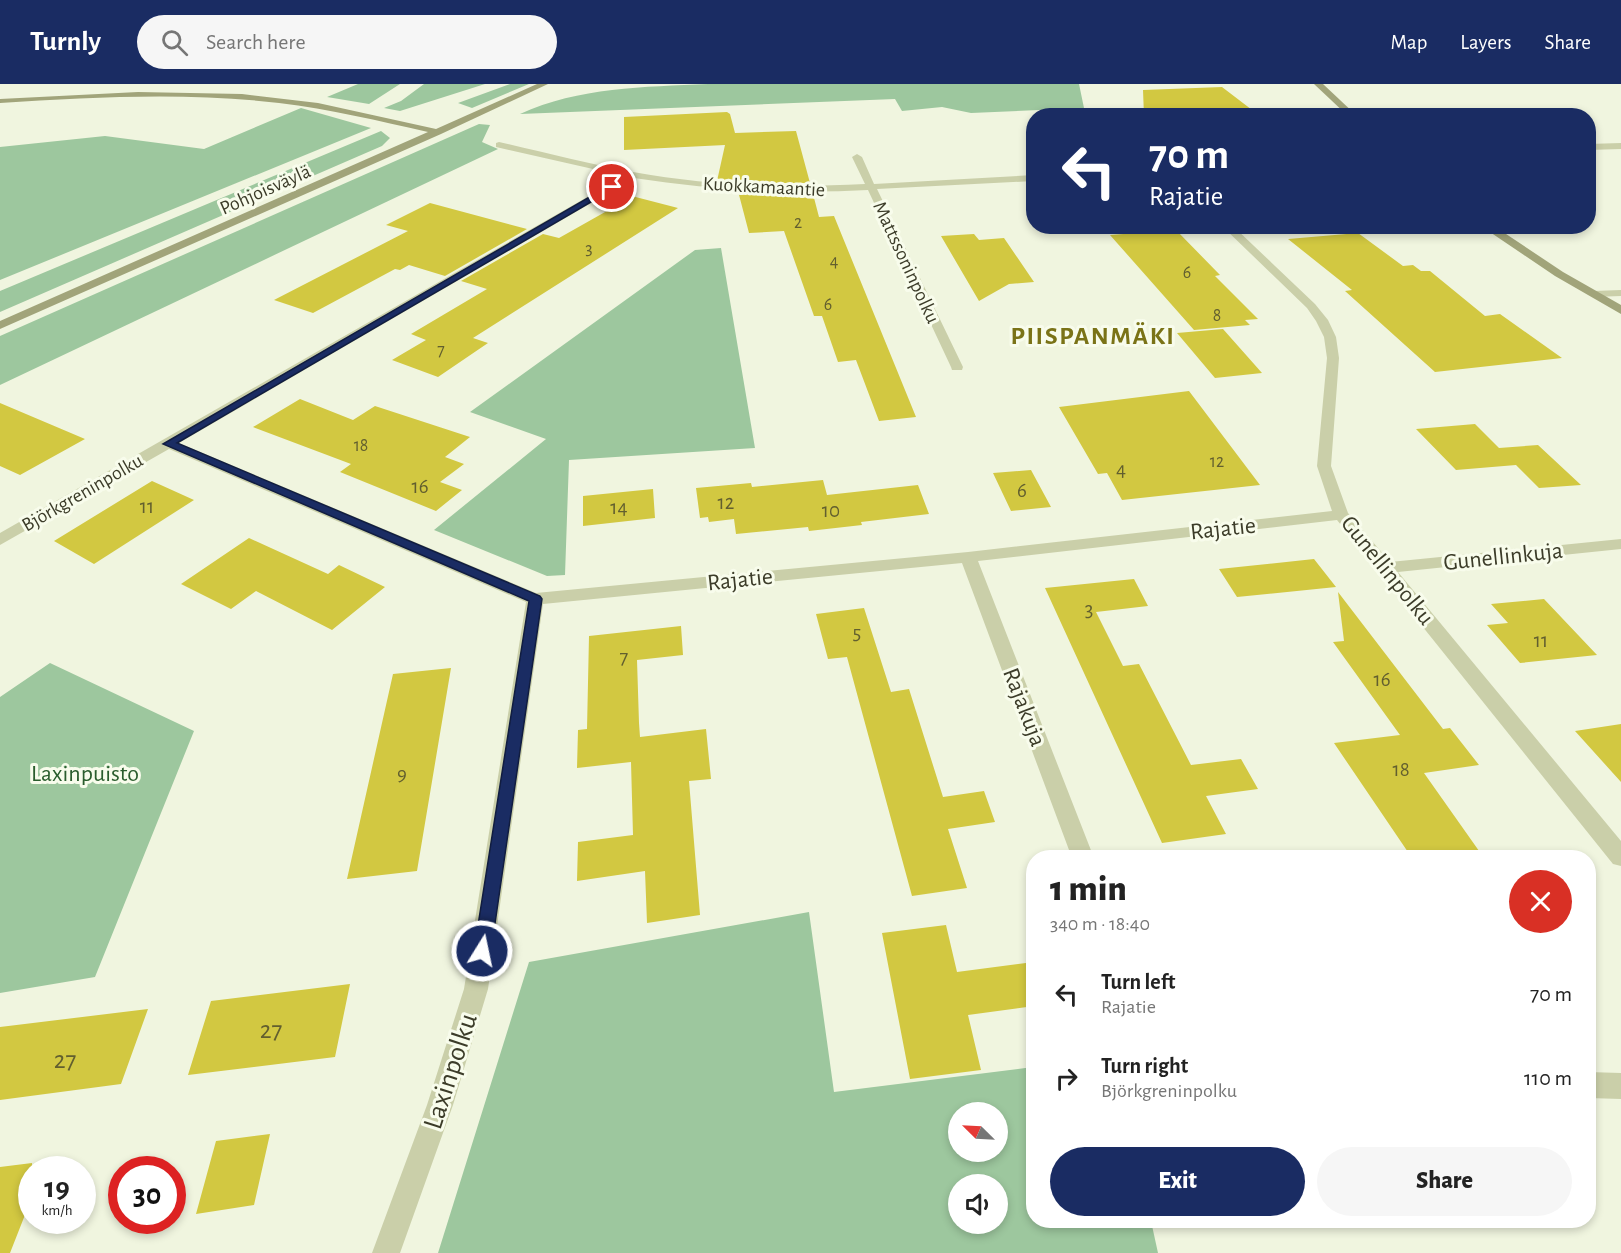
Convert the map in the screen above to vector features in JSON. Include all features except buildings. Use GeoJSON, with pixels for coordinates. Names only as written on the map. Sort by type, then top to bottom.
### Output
{"type":"FeatureCollection","features":[{"type":"Feature","properties":{"kind":"main road","name":"Pohjoisväylä"},"geometry":{"type":"LineString","coordinates":[[0,325],[544,84]]}},
{"type":"Feature","properties":{"kind":"main road"},"geometry":{"type":"LineString","coordinates":[[1318,84],[1344,108]]}},
{"type":"Feature","properties":{"kind":"main road"},"geometry":{"type":"LineString","coordinates":[[0,101],[113,93],[236,96],[311,105],[438,132]]}},
{"type":"Feature","properties":{"kind":"main road"},"geometry":{"type":"LineString","coordinates":[[1499,234],[1621,310]]}},
{"type":"Feature","properties":{"kind":"street","name":"Kuokkamaantie"},"geometry":{"type":"LineString","coordinates":[[499,146],[632,175],[771,189],[871,187],[1026,178]]}},
{"type":"Feature","properties":{"kind":"street"},"geometry":{"type":"LineString","coordinates":[[1596,147],[1621,146]]}},
{"type":"Feature","properties":{"kind":"street","name":"Mattssoninpolku"},"geometry":{"type":"LineString","coordinates":[[857,157],[957,367]]}},
{"type":"Feature","properties":{"kind":"street","name":"Björkgreninpolku"},"geometry":{"type":"LineString","coordinates":[[0,540],[632,175]]}},
{"type":"Feature","properties":{"kind":"street","name":"Gunellinpolku"},"geometry":{"type":"LineString","coordinates":[[1235,234],[1311,306],[1322,320],[1330,337],[1333,357],[1324,466],[1329,486],[1341,515],[1621,857]]}},
{"type":"Feature","properties":{"kind":"street"},"geometry":{"type":"LineString","coordinates":[[1594,294],[1621,293]]}},
{"type":"Feature","properties":{"kind":"street","name":"Rajatie"},"geometry":{"type":"LineString","coordinates":[[168,444],[536,599],[968,557],[1341,515]]}},
{"type":"Feature","properties":{"kind":"street","name":"Gunellinkuja"},"geometry":{"type":"LineString","coordinates":[[1386,568],[1621,544]]}},
{"type":"Feature","properties":{"kind":"street","name":"Rajakuja"},"geometry":{"type":"LineString","coordinates":[[968,557],[1080,850]]}},
{"type":"Feature","properties":{"kind":"street","name":"Laxinpolku"},"geometry":{"type":"LineString","coordinates":[[386,1253],[440,1105],[476,989],[536,599]]}},
{"type":"Feature","properties":{"kind":"street"},"geometry":{"type":"LineString","coordinates":[[1596,1085],[1621,1086]]}},
{"type":"Feature","properties":{"kind":"green space"},"geometry":{"type":"Polygon","coordinates":[[[358,84],[400,84],[369,104],[327,97],[358,84]]]}},
{"type":"Feature","properties":{"kind":"green space"},"geometry":{"type":"Polygon","coordinates":[[[424,84],[485,84],[400,111],[384,108],[401,101],[424,84]]]}},
{"type":"Feature","properties":{"kind":"green space"},"geometry":{"type":"Polygon","coordinates":[[[510,84],[529,84],[472,108],[458,103],[510,84]]]}},
{"type":"Feature","properties":{"kind":"green space"},"geometry":{"type":"Polygon","coordinates":[[[708,84],[1079,84],[1084,108],[1026,108],[1026,111],[971,113],[942,107],[902,111],[895,99],[520,114],[565,98],[636,88],[708,84]]]}},
{"type":"Feature","properties":{"kind":"green space"},"geometry":{"type":"Polygon","coordinates":[[[301,108],[371,128],[0,280],[0,147],[105,136],[204,149],[301,108]]]}},
{"type":"Feature","properties":{"kind":"green space"},"geometry":{"type":"Polygon","coordinates":[[[479,124],[490,125],[482,142],[498,149],[0,385],[0,336],[479,124]]]}},
{"type":"Feature","properties":{"kind":"green space"},"geometry":{"type":"Polygon","coordinates":[[[381,131],[390,138],[382,146],[0,312],[0,291],[381,131]]]}},
{"type":"Feature","properties":{"kind":"green space"},"geometry":{"type":"Polygon","coordinates":[[[721,248],[755,448],[569,460],[565,575],[547,576],[434,530],[546,439],[470,412],[695,250],[721,248]]]}},
{"type":"Feature","properties":{"kind":"green space","name":"Laxinpuisto"},"geometry":{"type":"Polygon","coordinates":[[[50,663],[194,731],[95,977],[0,993],[0,697],[50,663]]]}},
{"type":"Feature","properties":{"kind":"green space"},"geometry":{"type":"Polygon","coordinates":[[[809,912],[834,1092],[1026,1068],[1026,1228],[1153,1228],[1158,1253],[438,1253],[529,962],[809,912]]]}},
{"type":"Feature","properties":{"kind":"district","name":"PIISPANMÄKI"},"geometry":{"type":"Point","coordinates":[1093,335]}},
{"type":"Feature","properties":{"kind":"route"},"geometry":{"type":"LineString","coordinates":[[482,951],[536,599],[168,444],[612,187]]}}]}
